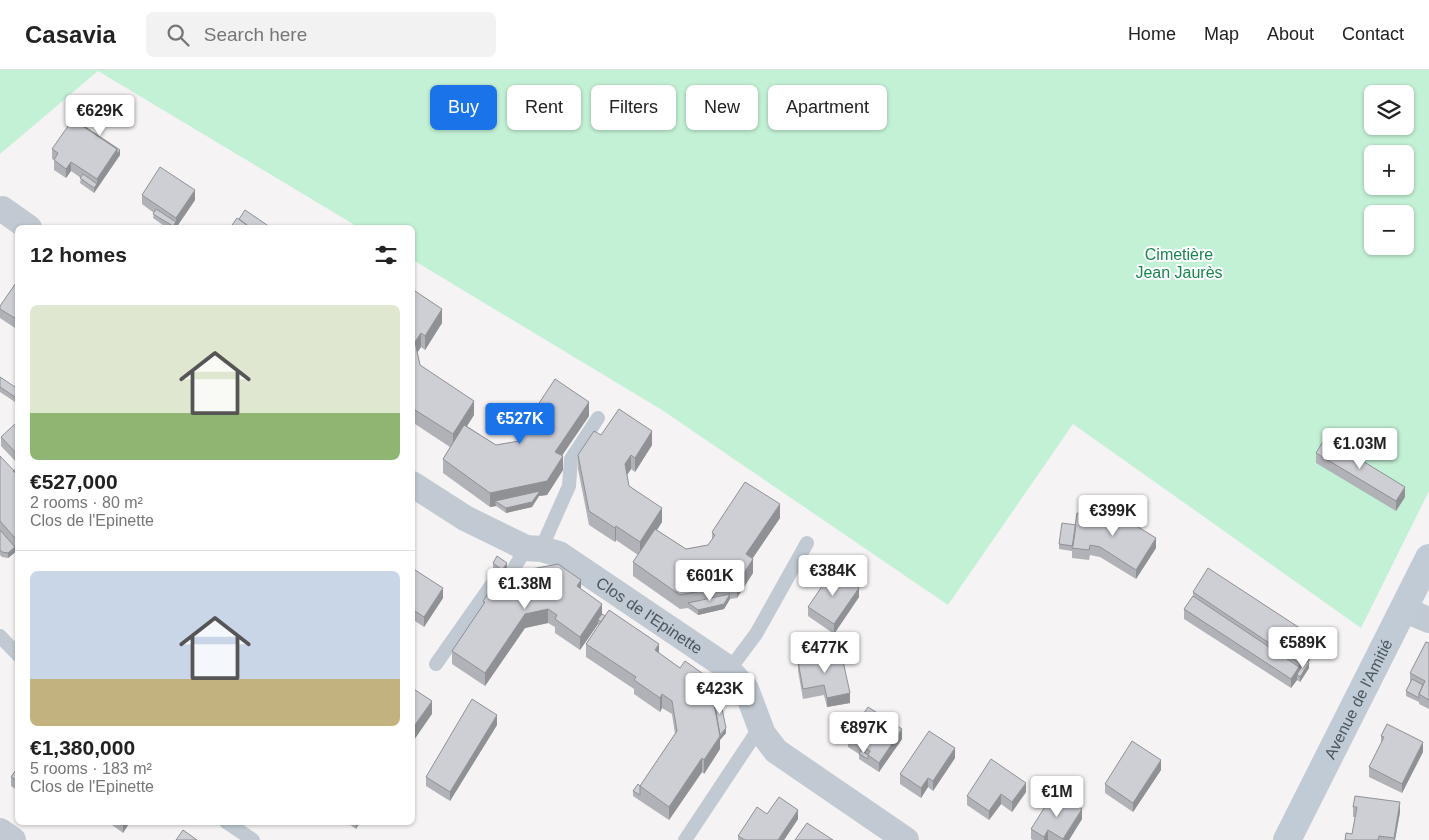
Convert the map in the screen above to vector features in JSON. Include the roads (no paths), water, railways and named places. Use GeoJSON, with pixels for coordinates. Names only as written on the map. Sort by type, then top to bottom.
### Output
{"type":"FeatureCollection","features":[{"type":"Feature","properties":{"kind":"street"},"geometry":{"type":"LineString","coordinates":[[2,209],[26,225]]}},
{"type":"Feature","properties":{"kind":"street","name":"Clos de l'Epinette"},"geometry":{"type":"LineString","coordinates":[[415,486],[465,518],[534,548],[559,554],[729,670],[746,689],[763,734],[776,751],[906,840]]}},
{"type":"Feature","properties":{"kind":"street","name":"Avenue de l'Amitié"},"geometry":{"type":"LineString","coordinates":[[1287,840],[1429,558]]}},
{"type":"Feature","properties":{"kind":"street"},"geometry":{"type":"LineString","coordinates":[[1403,609],[1429,620]]}},
{"type":"Feature","properties":{"kind":"street"},"geometry":{"type":"LineString","coordinates":[[0,831],[14,840]]}},
{"type":"Feature","properties":{"kind":"lane"},"geometry":{"type":"LineString","coordinates":[[436,664],[495,580],[506,582],[534,548],[569,486],[571,459],[598,418]]}},
{"type":"Feature","properties":{"kind":"lane"},"geometry":{"type":"LineString","coordinates":[[729,670],[756,634],[807,543]]}},
{"type":"Feature","properties":{"kind":"lane"},"geometry":{"type":"LineString","coordinates":[[0,636],[15,652]]}},
{"type":"Feature","properties":{"kind":"lane"},"geometry":{"type":"LineString","coordinates":[[685,840],[760,726]]}},
{"type":"Feature","properties":{"kind":"lane"},"geometry":{"type":"LineString","coordinates":[[230,825],[253,840]]}},
{"type":"Feature","properties":{"kind":"park label","name":"Cimetière Jean Jaurès"},"geometry":{"type":"Point","coordinates":[1179,263]}}]}
